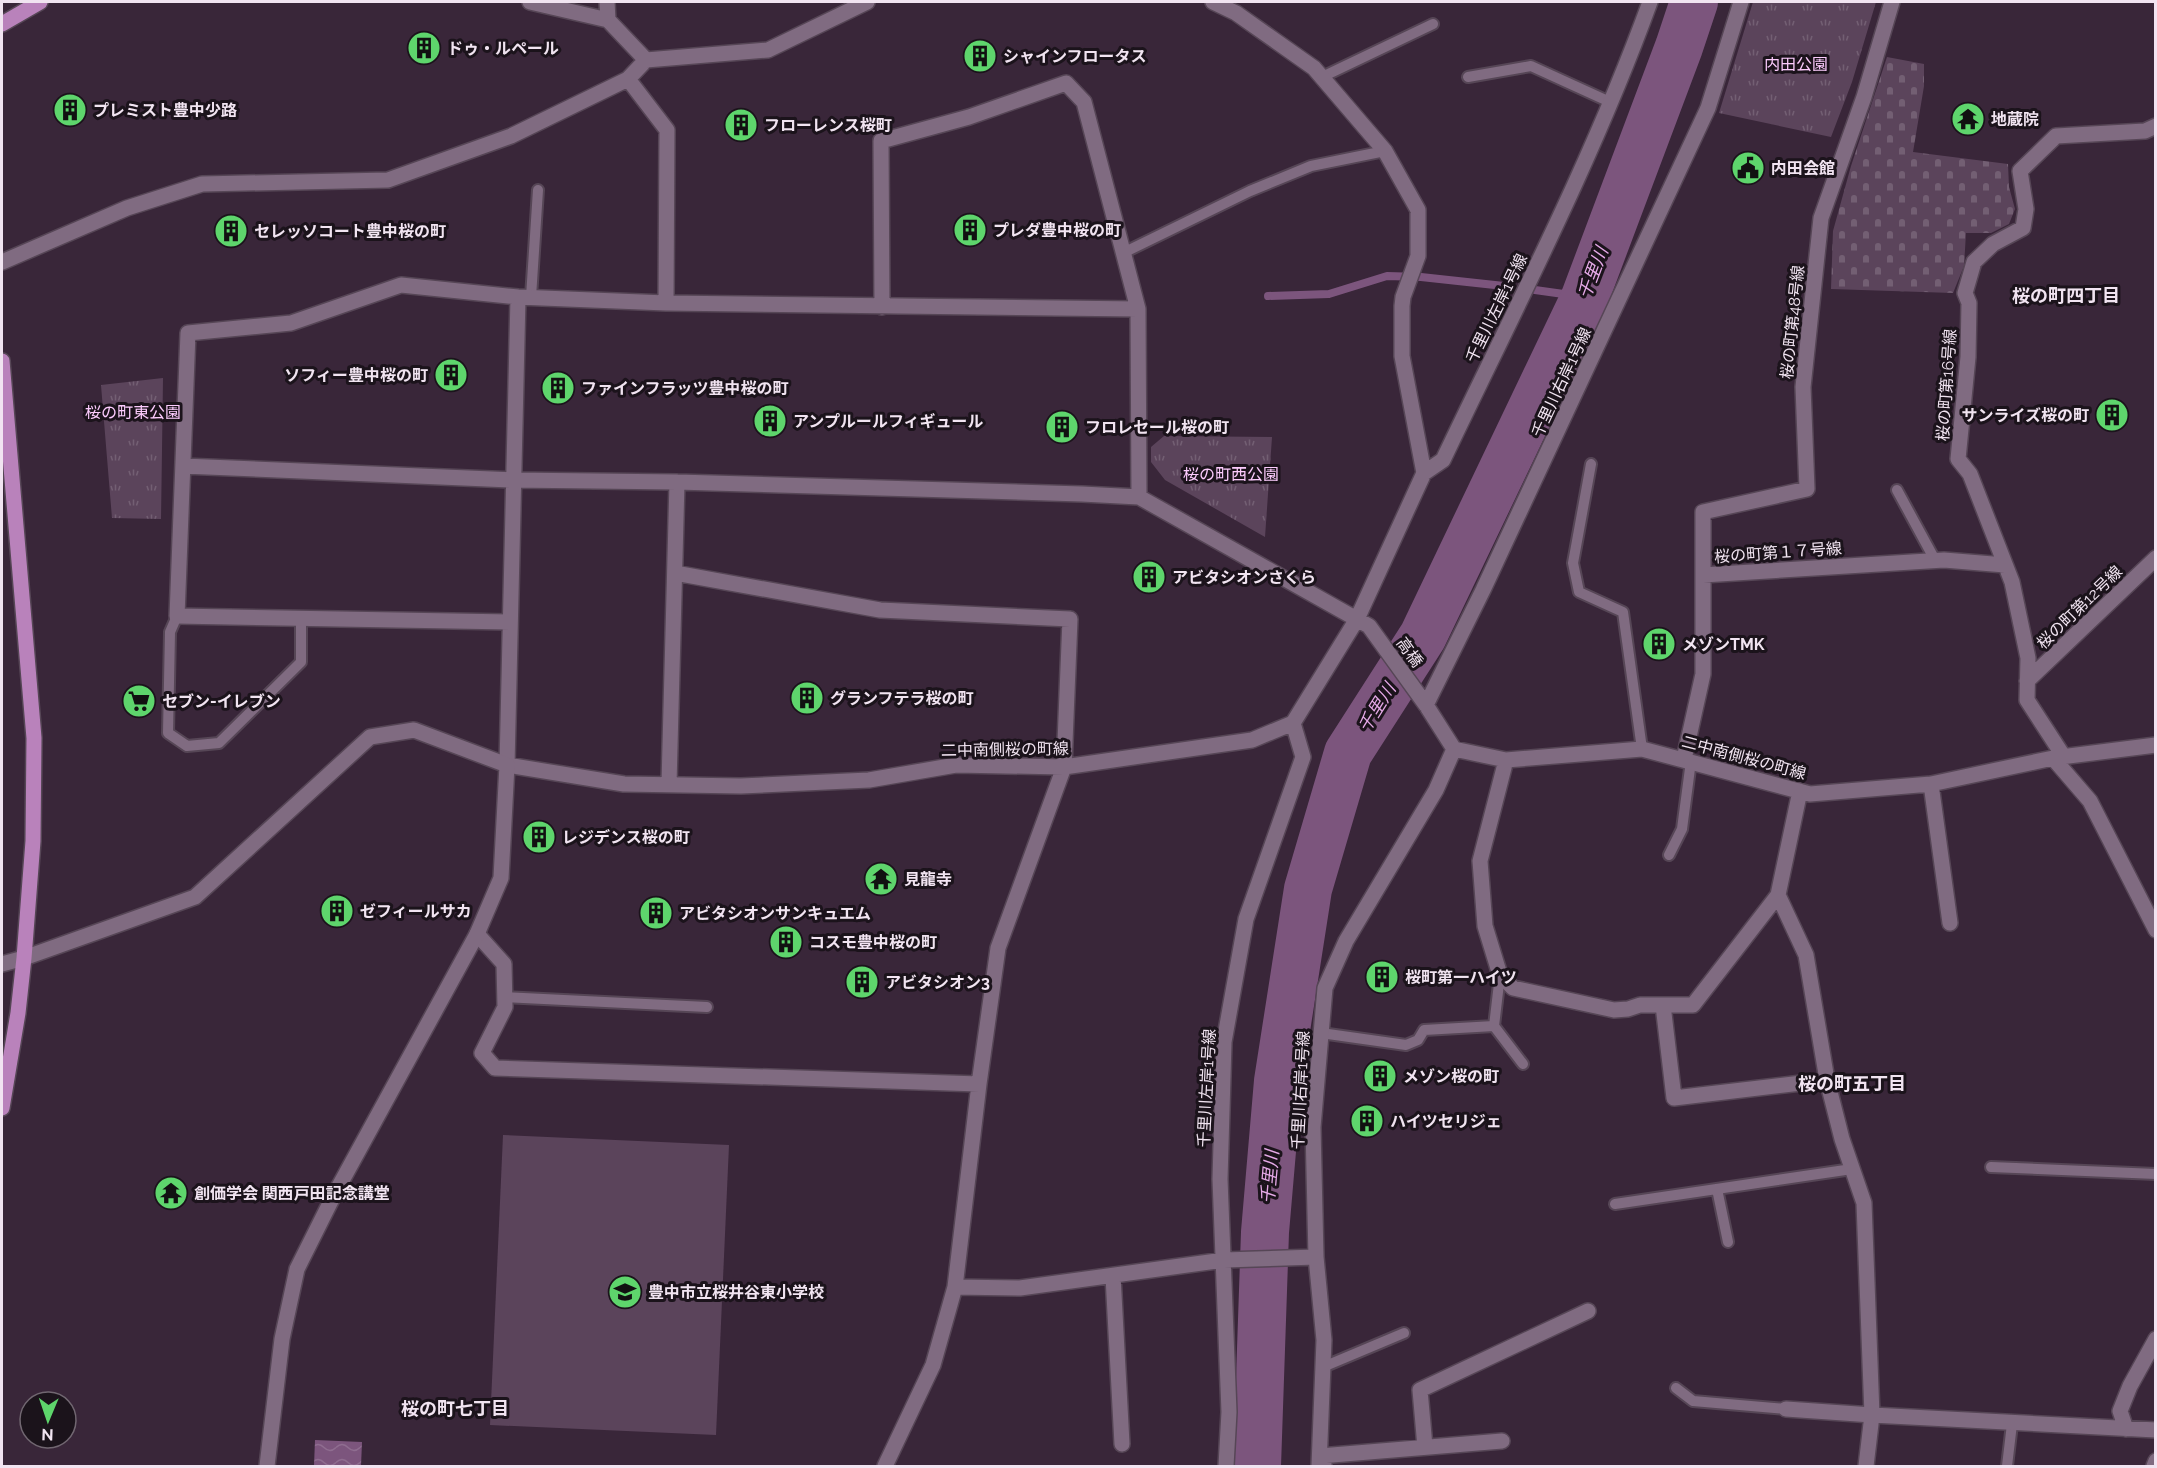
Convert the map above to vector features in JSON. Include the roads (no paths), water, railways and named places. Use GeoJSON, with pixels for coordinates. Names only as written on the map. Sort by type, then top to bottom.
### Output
{"type":"FeatureCollection","features":[{"type":"Feature","properties":{"kind":"main road"},"geometry":{"type":"LineString","coordinates":[[2,24],[40,2]]}},
{"type":"Feature","properties":{"kind":"main road"},"geometry":{"type":"LineString","coordinates":[[2,361],[34,738],[33,841],[24,958],[18,1013],[2,1108]]}},
{"type":"Feature","properties":{"kind":"street"},"geometry":{"type":"LineString","coordinates":[[530,2],[608,20],[646,60]]}},
{"type":"Feature","properties":{"kind":"street"},"geometry":{"type":"LineString","coordinates":[[607,2],[608,20]]}},
{"type":"Feature","properties":{"kind":"street"},"geometry":{"type":"LineString","coordinates":[[2,262],[127,208],[202,184],[388,180],[511,136],[628,79],[646,60],[768,50],[867,2]]}},
{"type":"Feature","properties":{"kind":"street"},"geometry":{"type":"LineString","coordinates":[[1213,2],[1240,7],[1314,68],[1386,151],[1418,210],[1418,256],[1402,306],[1402,356],[1424,473]]}},
{"type":"Feature","properties":{"kind":"street","name":"千里川左岸1号線"},"geometry":{"type":"LineString","coordinates":[[1363,622],[1424,473],[1443,460],[1579,176],[1634,46],[1650,2]]}},
{"type":"Feature","properties":{"kind":"street","name":"千里川右岸1号線"},"geometry":{"type":"LineString","coordinates":[[1424,702],[1503,547],[1708,108],[1742,2]]}},
{"type":"Feature","properties":{"kind":"street","name":"桜の町第48号線"},"geometry":{"type":"LineString","coordinates":[[1703,575],[1703,512],[1807,489],[1803,387],[1821,218],[1864,97],[1892,2]]}},
{"type":"Feature","properties":{"kind":"street"},"geometry":{"type":"LineString","coordinates":[[628,79],[667,130],[666,303]]}},
{"type":"Feature","properties":{"kind":"street"},"geometry":{"type":"LineString","coordinates":[[882,307],[880,141],[969,117],[1066,83],[1083,102],[1138,309],[1139,497]]}},
{"type":"Feature","properties":{"kind":"street","name":"桜の町第16号線"},"geometry":{"type":"LineString","coordinates":[[2156,126],[2145,131],[2056,136],[2020,171],[2026,209],[2023,228],[1993,244],[1974,262],[1965,293],[1969,303],[1968,357],[1958,459],[1970,474],[2012,582],[2028,658],[2027,700],[2058,757],[2090,801],[2156,930]]}},
{"type":"Feature","properties":{"kind":"street"},"geometry":{"type":"LineString","coordinates":[[510,622],[177,616],[188,333],[291,323],[401,285],[524,297],[666,303],[1138,309]]}},
{"type":"Feature","properties":{"kind":"street"},"geometry":{"type":"LineString","coordinates":[[267,1467],[282,1339],[297,1269],[332,1199],[477,934],[501,878],[507,765],[513,480],[524,297]]}},
{"type":"Feature","properties":{"kind":"street"},"geometry":{"type":"LineString","coordinates":[[183,466],[513,480],[677,482],[1139,497],[1363,622],[1293,723]]}},
{"type":"Feature","properties":{"kind":"street"},"geometry":{"type":"LineString","coordinates":[[669,784],[677,482]]}},
{"type":"Feature","properties":{"kind":"street","name":"桜の町第１７号線"},"geometry":{"type":"LineString","coordinates":[[1687,760],[1703,674],[1703,575],[1935,560],[2005,565]]}},
{"type":"Feature","properties":{"kind":"street","name":"桜の町第12号線"},"geometry":{"type":"LineString","coordinates":[[2027,681],[2152,562]]}},
{"type":"Feature","properties":{"kind":"street"},"geometry":{"type":"LineString","coordinates":[[675,573],[880,610],[1070,619],[1064,767],[998,948],[954,1287],[933,1365],[885,1467]]}},
{"type":"Feature","properties":{"kind":"street","name":"高橋"},"geometry":{"type":"LineString","coordinates":[[1363,622],[1424,702]]}},
{"type":"Feature","properties":{"kind":"street"},"geometry":{"type":"LineString","coordinates":[[1424,702],[1454,749]]}},
{"type":"Feature","properties":{"kind":"street","name":"千里川左岸1号線"},"geometry":{"type":"LineString","coordinates":[[1226,1467],[1229,1412],[1220,1179],[1224,1042],[1246,919],[1304,757],[1293,723]]}},
{"type":"Feature","properties":{"kind":"street","name":"二中南側桜の町線"},"geometry":{"type":"LineString","coordinates":[[2,964],[195,897],[370,737],[414,730],[507,765],[624,784],[741,786],[869,780],[956,765],[1064,767],[1252,740],[1293,723]]}},
{"type":"Feature","properties":{"kind":"street","name":"二中南側桜の町線"},"geometry":{"type":"LineString","coordinates":[[1454,749],[1506,760],[1642,748],[1810,794],[1931,784],[2058,757],[2156,745]]}},
{"type":"Feature","properties":{"kind":"street","name":"千里川右岸1号線"},"geometry":{"type":"LineString","coordinates":[[1322,1463],[1324,1340],[1316,1257],[1313,1127],[1325,988],[1346,941],[1436,790],[1454,749]]}},
{"type":"Feature","properties":{"kind":"street"},"geometry":{"type":"LineString","coordinates":[[1506,760],[1480,861],[1485,926],[1500,975],[1513,988],[1614,1010],[1640,1005],[1693,1005],[1778,895],[1800,791]]}},
{"type":"Feature","properties":{"kind":"street"},"geometry":{"type":"LineString","coordinates":[[1931,784],[1950,923]]}},
{"type":"Feature","properties":{"kind":"street"},"geometry":{"type":"LineString","coordinates":[[1778,895],[1806,955],[1827,1080],[1842,1139],[1864,1203],[1872,1415],[1866,1467]]}},
{"type":"Feature","properties":{"kind":"street"},"geometry":{"type":"LineString","coordinates":[[477,934],[504,964],[505,1007],[482,1053],[495,1068],[979,1084]]}},
{"type":"Feature","properties":{"kind":"street"},"geometry":{"type":"LineString","coordinates":[[1664,1005],[1674,1098],[1827,1080]]}},
{"type":"Feature","properties":{"kind":"street"},"geometry":{"type":"LineString","coordinates":[[954,1287],[1020,1288],[1224,1260],[1316,1257]]}},
{"type":"Feature","properties":{"kind":"street"},"geometry":{"type":"LineString","coordinates":[[1113,1276],[1122,1444]]}},
{"type":"Feature","properties":{"kind":"street"},"geometry":{"type":"LineString","coordinates":[[1425,1447],[1420,1390],[1588,1311]]}},
{"type":"Feature","properties":{"kind":"street"},"geometry":{"type":"LineString","coordinates":[[2126,1429],[2120,1411],[2130,1386],[2156,1339]]}},
{"type":"Feature","properties":{"kind":"street"},"geometry":{"type":"LineString","coordinates":[[1786,1409],[2012,1424],[2156,1430]]}},
{"type":"Feature","properties":{"kind":"street"},"geometry":{"type":"LineString","coordinates":[[1322,1463],[1425,1447],[1502,1441]]}},
{"type":"Feature","properties":{"kind":"street"},"geometry":{"type":"LineString","coordinates":[[2154,1467],[2156,1461]]}},
{"type":"Feature","properties":{"kind":"lane"},"geometry":{"type":"LineString","coordinates":[[1322,77],[1433,24]]}},
{"type":"Feature","properties":{"kind":"lane"},"geometry":{"type":"LineString","coordinates":[[1468,77],[1531,66],[1610,102]]}},
{"type":"Feature","properties":{"kind":"lane"},"geometry":{"type":"LineString","coordinates":[[1123,253],[1250,191],[1311,166],[1386,151]]}},
{"type":"Feature","properties":{"kind":"lane"},"geometry":{"type":"LineString","coordinates":[[524,297],[538,190]]}},
{"type":"Feature","properties":{"kind":"lane"},"geometry":{"type":"LineString","coordinates":[[1591,464],[1574,563],[1575,573],[1579,592],[1623,612],[1642,748]]}},
{"type":"Feature","properties":{"kind":"lane"},"geometry":{"type":"LineString","coordinates":[[1897,490],[1935,560]]}},
{"type":"Feature","properties":{"kind":"lane"},"geometry":{"type":"LineString","coordinates":[[177,616],[170,632],[168,733],[187,746],[219,743],[301,662],[301,618]]}},
{"type":"Feature","properties":{"kind":"lane"},"geometry":{"type":"LineString","coordinates":[[1669,855],[1682,829],[1687,760]]}},
{"type":"Feature","properties":{"kind":"lane"},"geometry":{"type":"LineString","coordinates":[[1500,975],[1494,1026],[1523,1064]]}},
{"type":"Feature","properties":{"kind":"lane"},"geometry":{"type":"LineString","coordinates":[[505,997],[707,1007]]}},
{"type":"Feature","properties":{"kind":"lane"},"geometry":{"type":"LineString","coordinates":[[1321,1033],[1406,1045],[1418,1040],[1424,1030],[1494,1026]]}},
{"type":"Feature","properties":{"kind":"lane"},"geometry":{"type":"LineString","coordinates":[[1991,1167],[2156,1174]]}},
{"type":"Feature","properties":{"kind":"lane"},"geometry":{"type":"LineString","coordinates":[[1615,1204],[1852,1169]]}},
{"type":"Feature","properties":{"kind":"lane"},"geometry":{"type":"LineString","coordinates":[[1717,1189],[1728,1242]]}},
{"type":"Feature","properties":{"kind":"lane"},"geometry":{"type":"LineString","coordinates":[[1323,1367],[1404,1333]]}},
{"type":"Feature","properties":{"kind":"lane"},"geometry":{"type":"LineString","coordinates":[[1676,1388],[1693,1401],[1786,1409]]}},
{"type":"Feature","properties":{"kind":"lane"},"geometry":{"type":"LineString","coordinates":[[2007,1467],[2012,1424]]}},
{"type":"Feature","properties":{"kind":"water"},"geometry":{"type":"Polygon","coordinates":[[[315,1440],[362,1442],[361,1466],[314,1466],[315,1440]]]}},
{"type":"Feature","properties":{"kind":"waterway","name":"千里川"},"geometry":{"type":"LineString","coordinates":[[1257,1466],[1265,1232],[1278,1081],[1308,889],[1348,753],[1423,636],[1585,297],[1694,2]]}},
{"type":"Feature","properties":{"kind":"waterway"},"geometry":{"type":"LineString","coordinates":[[1268,296],[1329,294],[1387,276],[1421,277],[1504,286]]}},
{"type":"Feature","properties":{"kind":"waterway"},"geometry":{"type":"LineString","coordinates":[[1535,290],[1585,297]]}},
{"type":"Feature","properties":{"kind":"place","name":"ドゥ・ルペール"},"geometry":{"type":"Point","coordinates":[424,48]}},
{"type":"Feature","properties":{"kind":"place","name":"シャインフロータス"},"geometry":{"type":"Point","coordinates":[980,56]}},
{"type":"Feature","properties":{"kind":"place","name":"プレミスト豊中少路"},"geometry":{"type":"Point","coordinates":[70,110]}},
{"type":"Feature","properties":{"kind":"place","name":"地蔵院"},"geometry":{"type":"Point","coordinates":[1968,119]}},
{"type":"Feature","properties":{"kind":"place","name":"フローレンス桜町"},"geometry":{"type":"Point","coordinates":[741,125]}},
{"type":"Feature","properties":{"kind":"place","name":"内田会館"},"geometry":{"type":"Point","coordinates":[1748,168]}},
{"type":"Feature","properties":{"kind":"place","name":"プレダ豊中桜の町"},"geometry":{"type":"Point","coordinates":[970,230]}},
{"type":"Feature","properties":{"kind":"place","name":"セレッソコート豊中桜の町"},"geometry":{"type":"Point","coordinates":[231,231]}},
{"type":"Feature","properties":{"kind":"place","name":"ソフィー豊中桜の町"},"geometry":{"type":"Point","coordinates":[451,375]}},
{"type":"Feature","properties":{"kind":"place","name":"ファインフラッツ豊中桜の町"},"geometry":{"type":"Point","coordinates":[558,388]}},
{"type":"Feature","properties":{"kind":"place","name":"サンライズ桜の町"},"geometry":{"type":"Point","coordinates":[2112,415]}},
{"type":"Feature","properties":{"kind":"place","name":"アンプルールフィギュール"},"geometry":{"type":"Point","coordinates":[770,421]}},
{"type":"Feature","properties":{"kind":"place","name":"フロレセール桜の町"},"geometry":{"type":"Point","coordinates":[1062,427]}},
{"type":"Feature","properties":{"kind":"place","name":"アビタシオンさくら"},"geometry":{"type":"Point","coordinates":[1149,577]}},
{"type":"Feature","properties":{"kind":"place","name":"メゾンTMK"},"geometry":{"type":"Point","coordinates":[1659,644]}},
{"type":"Feature","properties":{"kind":"place","name":"グランフテラ桜の町"},"geometry":{"type":"Point","coordinates":[807,698]}},
{"type":"Feature","properties":{"kind":"place","name":"セブン-イレブン"},"geometry":{"type":"Point","coordinates":[139,701]}},
{"type":"Feature","properties":{"kind":"place","name":"レジデンス桜の町"},"geometry":{"type":"Point","coordinates":[539,837]}},
{"type":"Feature","properties":{"kind":"place","name":"見龍寺"},"geometry":{"type":"Point","coordinates":[881,879]}},
{"type":"Feature","properties":{"kind":"place","name":"ゼフィールサカ"},"geometry":{"type":"Point","coordinates":[337,911]}},
{"type":"Feature","properties":{"kind":"place","name":"アビタシオンサンキュエム"},"geometry":{"type":"Point","coordinates":[656,913]}},
{"type":"Feature","properties":{"kind":"place","name":"コスモ豊中桜の町"},"geometry":{"type":"Point","coordinates":[786,942]}},
{"type":"Feature","properties":{"kind":"place","name":"桜町第一ハイツ"},"geometry":{"type":"Point","coordinates":[1382,977]}},
{"type":"Feature","properties":{"kind":"place","name":"アビタシオン3"},"geometry":{"type":"Point","coordinates":[862,982]}},
{"type":"Feature","properties":{"kind":"place","name":"メゾン桜の町"},"geometry":{"type":"Point","coordinates":[1380,1076]}},
{"type":"Feature","properties":{"kind":"place","name":"ハイツセリジェ"},"geometry":{"type":"Point","coordinates":[1367,1121]}},
{"type":"Feature","properties":{"kind":"place","name":"創価学会 関西戸田記念講堂"},"geometry":{"type":"Point","coordinates":[171,1193]}},
{"type":"Feature","properties":{"kind":"place","name":"豊中市立桜井谷東小学校"},"geometry":{"type":"Point","coordinates":[625,1292]}},
{"type":"Feature","properties":{"kind":"district","name":"桜の町四丁目"},"geometry":{"type":"Point","coordinates":[2066,296]}},
{"type":"Feature","properties":{"kind":"district","name":"桜の町五丁目"},"geometry":{"type":"Point","coordinates":[1852,1084]}},
{"type":"Feature","properties":{"kind":"district","name":"桜の町七丁目"},"geometry":{"type":"Point","coordinates":[455,1409]}},
{"type":"Feature","properties":{"kind":"park label","name":"内田公園"},"geometry":{"type":"Point","coordinates":[1796,64]}},
{"type":"Feature","properties":{"kind":"park label","name":"桜の町東公園"},"geometry":{"type":"Point","coordinates":[133,412]}},
{"type":"Feature","properties":{"kind":"park label","name":"桜の町西公園"},"geometry":{"type":"Point","coordinates":[1231,474]}}]}
